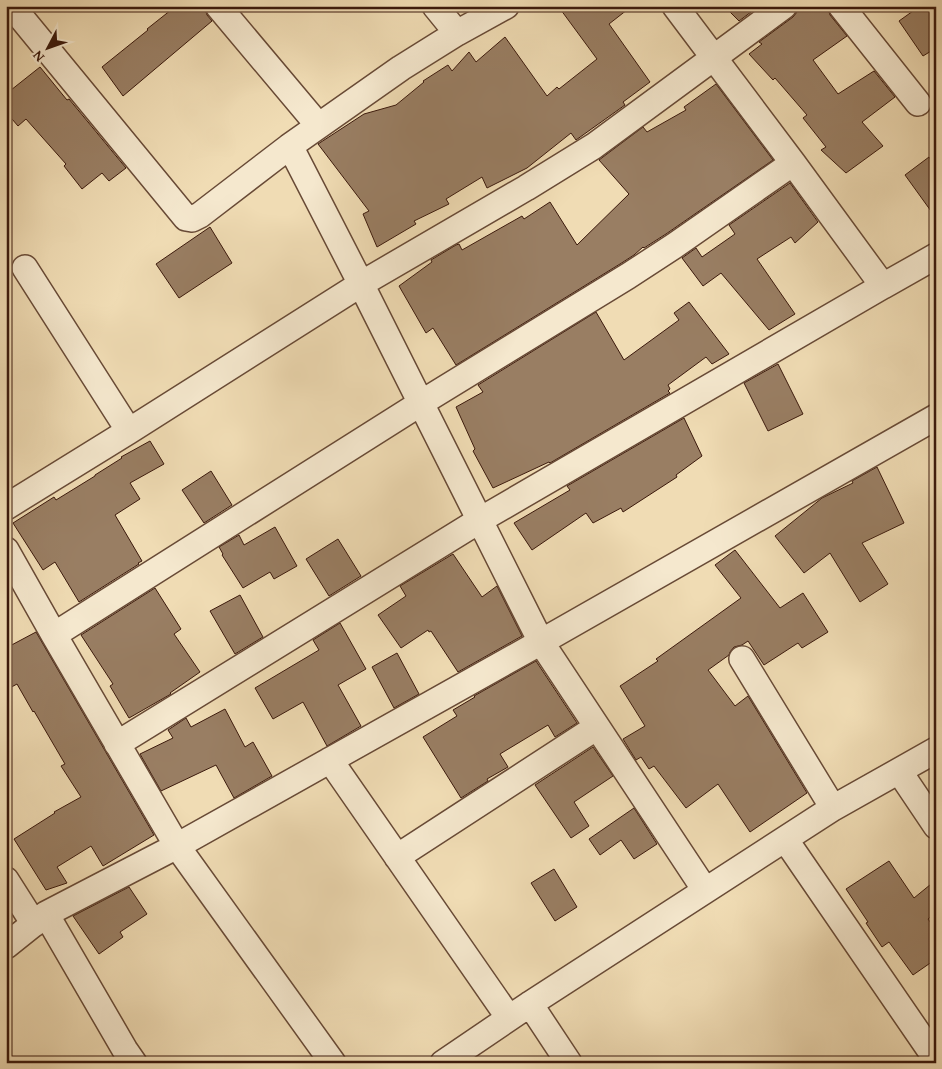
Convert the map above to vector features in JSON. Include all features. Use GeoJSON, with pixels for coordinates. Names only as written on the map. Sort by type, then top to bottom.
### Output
{"type":"FeatureCollection","features":[{"type":"Feature","properties":{"kind":"street"},"geometry":{"type":"LineString","coordinates":[[218,6],[318,125]]}},
{"type":"Feature","properties":{"kind":"street"},"geometry":{"type":"LineString","coordinates":[[435,6],[456,33]]}},
{"type":"Feature","properties":{"kind":"street"},"geometry":{"type":"LineString","coordinates":[[14,11],[186,218],[192,219],[200,215],[318,125],[401,68],[456,33],[506,6]]}},
{"type":"Feature","properties":{"kind":"street"},"geometry":{"type":"LineString","coordinates":[[676,6],[883,286]]}},
{"type":"Feature","properties":{"kind":"street"},"geometry":{"type":"LineString","coordinates":[[6,507],[361,284],[594,146],[784,6]]}},
{"type":"Feature","properties":{"kind":"street"},"geometry":{"type":"LineString","coordinates":[[841,6],[918,103]]}},
{"type":"Feature","properties":{"kind":"street"},"geometry":{"type":"LineString","coordinates":[[290,146],[541,642],[705,890]]}},
{"type":"Feature","properties":{"kind":"street"},"geometry":{"type":"LineString","coordinates":[[54,634],[659,256],[793,163]]}},
{"type":"Feature","properties":{"kind":"street"},"geometry":{"type":"LineString","coordinates":[[117,744],[480,520],[883,286],[933,266]]}},
{"type":"Feature","properties":{"kind":"street"},"geometry":{"type":"LineString","coordinates":[[25,268],[129,431]]}},
{"type":"Feature","properties":{"kind":"street"},"geometry":{"type":"LineString","coordinates":[[6,946],[40,919],[177,846],[541,642],[936,417]]}},
{"type":"Feature","properties":{"kind":"street"},"geometry":{"type":"LineString","coordinates":[[6,550],[177,846],[333,1063]]}},
{"type":"Feature","properties":{"kind":"street"},"geometry":{"type":"LineString","coordinates":[[742,659],[833,808]]}},
{"type":"Feature","properties":{"kind":"street"},"geometry":{"type":"LineString","coordinates":[[397,857],[597,727]]}},
{"type":"Feature","properties":{"kind":"street"},"geometry":{"type":"LineString","coordinates":[[443,1063],[530,1004],[833,808],[936,750]]}},
{"type":"Feature","properties":{"kind":"street"},"geometry":{"type":"LineString","coordinates":[[330,760],[510,1018]]}},
{"type":"Feature","properties":{"kind":"street"},"geometry":{"type":"LineString","coordinates":[[898,771],[936,826]]}},
{"type":"Feature","properties":{"kind":"street"},"geometry":{"type":"LineString","coordinates":[[785,839],[936,1059]]}},
{"type":"Feature","properties":{"kind":"street"},"geometry":{"type":"LineString","coordinates":[[6,880],[40,919],[123,1059]]}},
{"type":"Feature","properties":{"kind":"street"},"geometry":{"type":"LineString","coordinates":[[530,1004],[568,1063]]}},
{"type":"Feature","properties":{"kind":"building"},"geometry":{"type":"Polygon","coordinates":[[[176,6],[204,6],[207,15],[212,21],[123,96],[102,67],[176,6]]]}},
{"type":"Feature","properties":{"kind":"building"},"geometry":{"type":"Polygon","coordinates":[[[558,6],[632,6],[609,24],[650,82],[623,102],[625,105],[576,140],[571,133],[527,168],[487,188],[482,177],[446,199],[449,204],[414,221],[416,224],[377,247],[363,214],[369,211],[318,144],[364,114],[396,105],[423,81],[448,65],[452,71],[469,52],[476,62],[505,37],[547,96],[557,87],[559,89],[597,59],[558,6]]]}},
{"type":"Feature","properties":{"kind":"building"},"geometry":{"type":"Polygon","coordinates":[[[724,6],[759,6],[739,21],[724,6]]]}},
{"type":"Feature","properties":{"kind":"building"},"geometry":{"type":"Polygon","coordinates":[[[798,6],[827,6],[830,15],[847,36],[813,60],[838,94],[874,71],[895,97],[862,122],[883,146],[846,173],[821,150],[826,147],[803,118],[807,115],[775,78],[773,80],[749,54],[762,44],[759,42],[793,17],[797,12],[798,6]]]}},
{"type":"Feature","properties":{"kind":"building"},"geometry":{"type":"Polygon","coordinates":[[[920,6],[936,6],[936,48],[923,56],[899,21],[920,6]]]}},
{"type":"Feature","properties":{"kind":"building"},"geometry":{"type":"Polygon","coordinates":[[[40,67],[126,168],[109,181],[102,173],[82,189],[64,166],[66,164],[26,119],[18,126],[6,112],[6,94],[40,67]]]}},
{"type":"Feature","properties":{"kind":"building"},"geometry":{"type":"Polygon","coordinates":[[[716,84],[773,160],[666,234],[643,247],[634,255],[456,365],[433,328],[426,333],[399,286],[432,262],[431,260],[456,245],[459,244],[462,250],[522,216],[524,219],[550,202],[577,245],[629,194],[599,160],[643,127],[647,132],[686,110],[684,107],[716,84]]]}},
{"type":"Feature","properties":{"kind":"building"},"geometry":{"type":"Polygon","coordinates":[[[929,157],[936,169],[936,218],[905,175],[929,157]]]}},
{"type":"Feature","properties":{"kind":"building"},"geometry":{"type":"Polygon","coordinates":[[[790,183],[818,222],[795,243],[791,237],[757,259],[795,314],[769,330],[721,273],[703,286],[682,258],[696,248],[702,257],[735,234],[729,225],[790,183]]]}},
{"type":"Feature","properties":{"kind":"building"},"geometry":{"type":"Polygon","coordinates":[[[210,227],[232,263],[179,298],[156,264],[210,227]]]}},
{"type":"Feature","properties":{"kind":"building"},"geometry":{"type":"Polygon","coordinates":[[[689,302],[729,354],[712,364],[706,357],[668,385],[670,393],[550,463],[493,488],[473,451],[475,449],[456,407],[483,392],[478,385],[596,312],[624,360],[679,320],[674,313],[689,302]]]}},
{"type":"Feature","properties":{"kind":"building"},"geometry":{"type":"Polygon","coordinates":[[[778,364],[803,414],[768,431],[744,383],[778,364]]]}},
{"type":"Feature","properties":{"kind":"building"},"geometry":{"type":"Polygon","coordinates":[[[684,418],[702,456],[676,475],[677,477],[623,512],[621,508],[593,523],[586,513],[532,550],[514,523],[570,490],[567,486],[684,418]]]}},
{"type":"Feature","properties":{"kind":"building"},"geometry":{"type":"Polygon","coordinates":[[[150,441],[164,464],[130,483],[140,499],[115,515],[142,561],[79,602],[55,562],[43,570],[13,523],[54,497],[56,500],[95,476],[121,457],[150,441]]]}},
{"type":"Feature","properties":{"kind":"building"},"geometry":{"type":"Polygon","coordinates":[[[877,467],[904,523],[862,543],[888,584],[860,602],[830,553],[804,573],[775,536],[822,498],[853,483],[852,481],[877,467]]]}},
{"type":"Feature","properties":{"kind":"building"},"geometry":{"type":"Polygon","coordinates":[[[211,471],[232,505],[204,523],[182,490],[211,471]]]}},
{"type":"Feature","properties":{"kind":"building"},"geometry":{"type":"Polygon","coordinates":[[[275,527],[297,566],[274,579],[270,572],[243,588],[219,547],[239,535],[244,545],[275,527]]]}},
{"type":"Feature","properties":{"kind":"building"},"geometry":{"type":"Polygon","coordinates":[[[338,539],[361,576],[329,596],[306,559],[338,539]]]}},
{"type":"Feature","properties":{"kind":"building"},"geometry":{"type":"Polygon","coordinates":[[[735,550],[780,608],[803,593],[828,632],[802,648],[798,643],[764,665],[748,641],[734,647],[729,655],[708,670],[735,706],[748,696],[807,793],[750,832],[718,784],[686,808],[654,766],[649,769],[641,757],[636,760],[623,739],[645,726],[620,686],[658,661],[656,659],[741,598],[715,565],[735,550]]]}},
{"type":"Feature","properties":{"kind":"building"},"geometry":{"type":"Polygon","coordinates":[[[453,554],[482,597],[497,586],[522,636],[458,672],[431,631],[429,632],[428,630],[401,648],[378,615],[406,596],[400,586],[453,554]]]}},
{"type":"Feature","properties":{"kind":"building"},"geometry":{"type":"Polygon","coordinates":[[[155,588],[181,629],[174,634],[200,672],[171,694],[129,718],[110,686],[113,684],[81,635],[155,588]]]}},
{"type":"Feature","properties":{"kind":"building"},"geometry":{"type":"Polygon","coordinates":[[[240,595],[263,637],[235,654],[210,611],[240,595]]]}},
{"type":"Feature","properties":{"kind":"building"},"geometry":{"type":"Polygon","coordinates":[[[340,623],[366,669],[338,685],[361,726],[327,746],[303,702],[273,719],[255,688],[319,650],[313,640],[340,623]]]}},
{"type":"Feature","properties":{"kind":"building"},"geometry":{"type":"Polygon","coordinates":[[[36,632],[154,835],[103,866],[91,846],[57,867],[67,883],[46,890],[14,839],[54,812],[81,797],[61,766],[65,764],[17,684],[6,690],[6,648],[36,632]]]}},
{"type":"Feature","properties":{"kind":"building"},"geometry":{"type":"Polygon","coordinates":[[[397,653],[419,694],[394,708],[372,667],[397,653]]]}},
{"type":"Feature","properties":{"kind":"building"},"geometry":{"type":"Polygon","coordinates":[[[536,661],[577,723],[555,737],[548,725],[500,754],[508,767],[487,779],[488,781],[461,798],[423,737],[457,716],[453,710],[536,661]]]}},
{"type":"Feature","properties":{"kind":"building"},"geometry":{"type":"Polygon","coordinates":[[[225,709],[245,747],[253,742],[272,776],[234,798],[216,765],[161,791],[140,754],[173,738],[168,730],[186,718],[191,727],[225,709]]]}},
{"type":"Feature","properties":{"kind":"building"},"geometry":{"type":"Polygon","coordinates":[[[593,747],[613,776],[574,802],[589,826],[571,838],[535,785],[593,747]]]}},
{"type":"Feature","properties":{"kind":"building"},"geometry":{"type":"Polygon","coordinates":[[[634,808],[657,844],[634,859],[621,840],[600,855],[589,839],[634,808]]]}},
{"type":"Feature","properties":{"kind":"building"},"geometry":{"type":"Polygon","coordinates":[[[889,861],[914,898],[936,880],[936,912],[928,919],[936,930],[936,959],[913,975],[889,942],[882,947],[846,889],[889,861]]]}},
{"type":"Feature","properties":{"kind":"building"},"geometry":{"type":"Polygon","coordinates":[[[554,869],[577,907],[555,921],[531,883],[554,869]]]}},
{"type":"Feature","properties":{"kind":"building"},"geometry":{"type":"Polygon","coordinates":[[[129,887],[147,914],[120,932],[123,937],[99,954],[73,916],[129,887]]]}}]}
